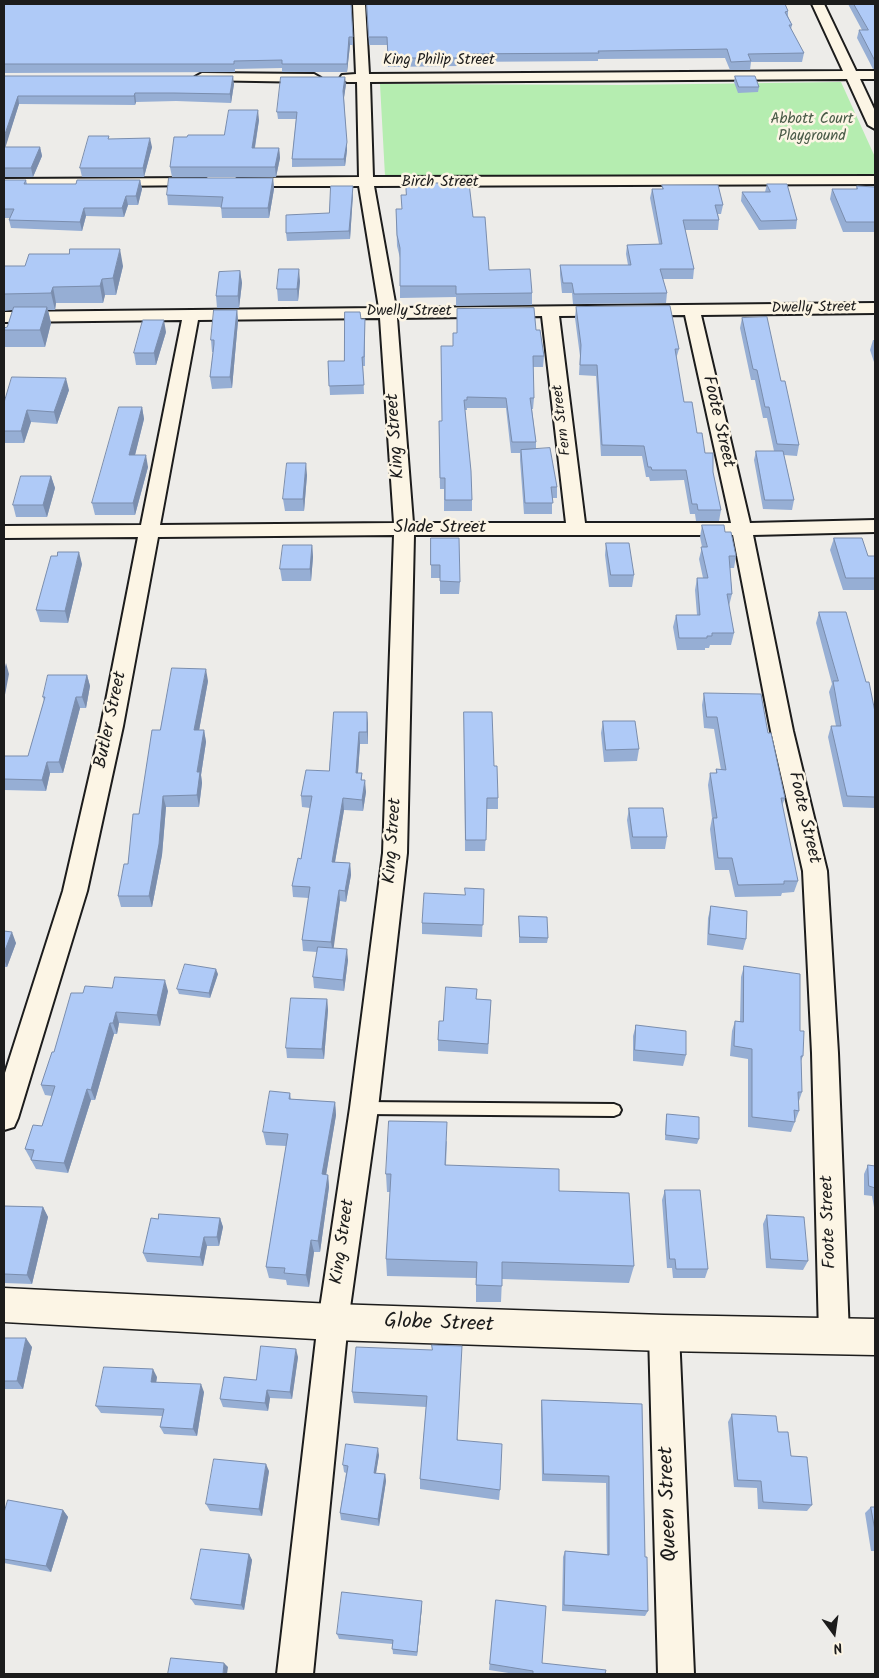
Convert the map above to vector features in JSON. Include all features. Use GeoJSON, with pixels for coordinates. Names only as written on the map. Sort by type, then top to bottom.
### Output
{"type":"FeatureCollection","features":[{"type":"Feature","properties":{"kind":"main road","name":"Globe Street"},"geometry":{"type":"LineString","coordinates":[[4,1305],[333,1322],[664,1333],[875,1337]]}},
{"type":"Feature","properties":{"kind":"street","name":"King Street"},"geometry":{"type":"LineString","coordinates":[[295,1674],[333,1322],[364,1108],[395,853],[404,528],[388,312],[366,182],[359,4]]}},
{"type":"Feature","properties":{"kind":"street"},"geometry":{"type":"LineString","coordinates":[[818,4],[875,126]]}},
{"type":"Feature","properties":{"kind":"street","name":"King Philip Street"},"geometry":{"type":"LineString","coordinates":[[185,77],[363,78],[875,75]]}},
{"type":"Feature","properties":{"kind":"street","name":"Birch Street"},"geometry":{"type":"LineString","coordinates":[[4,183],[875,180]]}},
{"type":"Feature","properties":{"kind":"street","name":"Dwelly Street"},"geometry":{"type":"LineString","coordinates":[[7,322],[191,314],[875,308]]}},
{"type":"Feature","properties":{"kind":"street","name":"Foote Street"},"geometry":{"type":"LineString","coordinates":[[692,311],[742,529],[782,731],[815,870],[825,1053],[834,1336]]}},
{"type":"Feature","properties":{"kind":"street","name":"Fern Street"},"geometry":{"type":"LineString","coordinates":[[550,312],[576,528]]}},
{"type":"Feature","properties":{"kind":"street","name":"Butler Street"},"geometry":{"type":"LineString","coordinates":[[4,1118],[76,891],[112,726],[191,314]]}},
{"type":"Feature","properties":{"kind":"street","name":"Slade Street"},"geometry":{"type":"LineString","coordinates":[[4,532],[404,528],[742,529],[875,526]]}},
{"type":"Feature","properties":{"kind":"street","name":"Queen Street"},"geometry":{"type":"LineString","coordinates":[[664,1333],[676,1674]]}},
{"type":"Feature","properties":{"kind":"lane"},"geometry":{"type":"LineString","coordinates":[[364,1108],[614,1110]]}},
{"type":"Feature","properties":{"kind":"green space","name":"Abbott Court Playground"},"geometry":{"type":"Polygon","coordinates":[[[841,82],[875,157],[875,175],[385,176],[380,84],[623,85],[841,82]]]}},
{"type":"Feature","properties":{"kind":"building"},"geometry":{"type":"Polygon","coordinates":[[[4,4],[351,4],[353,37],[349,37],[347,64],[282,64],[282,60],[234,61],[234,64],[4,64],[4,4]]]}},
{"type":"Feature","properties":{"kind":"building"},"geometry":{"type":"Polygon","coordinates":[[[367,4],[785,4],[788,11],[785,12],[792,25],[789,25],[804,53],[748,54],[751,61],[731,62],[727,49],[598,51],[599,53],[457,54],[458,58],[388,58],[387,37],[369,37],[367,4]]]}},
{"type":"Feature","properties":{"kind":"building"},"geometry":{"type":"Polygon","coordinates":[[[854,4],[875,4],[875,61],[859,30],[868,30],[854,4]]]}},
{"type":"Feature","properties":{"kind":"building"},"geometry":{"type":"Polygon","coordinates":[[[4,76],[233,76],[230,94],[135,93],[134,96],[18,96],[4,137],[4,76]]]}},
{"type":"Feature","properties":{"kind":"building"},"geometry":{"type":"Polygon","coordinates":[[[735,76],[755,76],[759,87],[739,87],[735,76]]]}},
{"type":"Feature","properties":{"kind":"building"},"geometry":{"type":"Polygon","coordinates":[[[281,77],[345,77],[343,91],[347,142],[344,159],[292,159],[297,112],[277,112],[281,77]]]}},
{"type":"Feature","properties":{"kind":"building"},"geometry":{"type":"Polygon","coordinates":[[[229,110],[258,110],[252,148],[279,148],[275,167],[170,167],[174,137],[224,135],[229,110]]]}},
{"type":"Feature","properties":{"kind":"building"},"geometry":{"type":"Polygon","coordinates":[[[89,136],[109,136],[108,139],[150,138],[143,168],[80,168],[89,136]]]}},
{"type":"Feature","properties":{"kind":"building"},"geometry":{"type":"Polygon","coordinates":[[[4,147],[40,147],[31,168],[4,168],[4,147]]]}},
{"type":"Feature","properties":{"kind":"building"},"geometry":{"type":"Polygon","coordinates":[[[169,178],[273,178],[268,208],[221,208],[223,197],[167,195],[169,178]]]}},
{"type":"Feature","properties":{"kind":"building"},"geometry":{"type":"Polygon","coordinates":[[[4,180],[26,180],[24,184],[76,184],[77,180],[140,180],[136,196],[126,196],[122,208],[84,208],[80,222],[9,220],[14,209],[4,209],[4,180]]]}},
{"type":"Feature","properties":{"kind":"building"},"geometry":{"type":"Polygon","coordinates":[[[406,183],[469,183],[473,217],[485,217],[489,270],[530,269],[532,293],[456,294],[456,286],[400,286],[400,248],[397,235],[396,209],[402,209],[401,195],[406,195],[406,183]]]}},
{"type":"Feature","properties":{"kind":"building"},"geometry":{"type":"Polygon","coordinates":[[[767,184],[787,184],[797,220],[761,221],[742,192],[770,192],[767,184]]]}},
{"type":"Feature","properties":{"kind":"building"},"geometry":{"type":"Polygon","coordinates":[[[662,185],[718,185],[723,205],[715,205],[719,220],[683,220],[694,269],[660,269],[667,293],[574,294],[572,283],[563,283],[560,265],[631,265],[627,245],[662,244],[652,189],[663,189],[662,185]]]}},
{"type":"Feature","properties":{"kind":"building"},"geometry":{"type":"Polygon","coordinates":[[[331,186],[353,186],[349,231],[286,233],[286,215],[329,213],[331,186]]]}},
{"type":"Feature","properties":{"kind":"building"},"geometry":{"type":"Polygon","coordinates":[[[857,186],[875,187],[875,222],[846,222],[832,189],[857,189],[857,186]]]}},
{"type":"Feature","properties":{"kind":"building"},"geometry":{"type":"Polygon","coordinates":[[[70,249],[120,249],[113,278],[102,279],[100,286],[53,287],[51,293],[4,294],[4,266],[25,266],[29,254],[69,254],[70,249]]]}},
{"type":"Feature","properties":{"kind":"building"},"geometry":{"type":"Polygon","coordinates":[[[279,269],[299,269],[297,289],[277,289],[279,269]]]}},
{"type":"Feature","properties":{"kind":"building"},"geometry":{"type":"Polygon","coordinates":[[[240,271],[238,296],[216,296],[219,272],[240,271]]]}},
{"type":"Feature","properties":{"kind":"building"},"geometry":{"type":"Polygon","coordinates":[[[670,306],[679,349],[675,349],[684,402],[692,402],[697,433],[702,433],[705,453],[713,453],[713,472],[721,510],[698,510],[697,504],[692,504],[686,470],[652,470],[651,467],[648,467],[644,446],[602,445],[597,365],[580,365],[581,345],[576,307],[670,306]]]}},
{"type":"Feature","properties":{"kind":"building"},"geometry":{"type":"Polygon","coordinates":[[[14,307],[47,307],[40,330],[4,330],[7,327],[14,307]]]}},
{"type":"Feature","properties":{"kind":"building"},"geometry":{"type":"Polygon","coordinates":[[[534,308],[536,330],[540,330],[544,356],[533,356],[534,398],[530,398],[536,442],[512,442],[506,398],[467,397],[467,400],[464,400],[472,500],[445,500],[445,478],[440,478],[439,421],[442,421],[441,346],[453,346],[453,333],[457,333],[457,309],[534,308]]]}},
{"type":"Feature","properties":{"kind":"building"},"geometry":{"type":"Polygon","coordinates":[[[214,310],[237,310],[230,377],[210,377],[214,344],[214,340],[211,340],[214,310]]]}},
{"type":"Feature","properties":{"kind":"building"},"geometry":{"type":"Polygon","coordinates":[[[345,312],[360,312],[361,319],[365,319],[364,357],[362,357],[364,385],[329,386],[328,361],[344,361],[345,312]]]}},
{"type":"Feature","properties":{"kind":"building"},"geometry":{"type":"Polygon","coordinates":[[[767,317],[781,381],[785,381],[799,445],[777,444],[769,407],[765,407],[757,370],[753,369],[742,318],[767,317]]]}},
{"type":"Feature","properties":{"kind":"building"},"geometry":{"type":"Polygon","coordinates":[[[143,320],[164,320],[154,353],[134,353],[143,320]]]}},
{"type":"Feature","properties":{"kind":"building"},"geometry":{"type":"Polygon","coordinates":[[[12,377],[66,378],[54,412],[27,410],[21,431],[4,431],[4,403],[12,377]]]}},
{"type":"Feature","properties":{"kind":"building"},"geometry":{"type":"Polygon","coordinates":[[[119,407],[142,407],[129,455],[146,455],[133,503],[92,503],[119,407]]]}},
{"type":"Feature","properties":{"kind":"building"},"geometry":{"type":"Polygon","coordinates":[[[550,448],[557,487],[551,487],[553,503],[525,503],[521,450],[550,448]]]}},
{"type":"Feature","properties":{"kind":"building"},"geometry":{"type":"Polygon","coordinates":[[[756,451],[783,451],[794,500],[765,500],[756,451]]]}},
{"type":"Feature","properties":{"kind":"building"},"geometry":{"type":"Polygon","coordinates":[[[287,463],[306,463],[303,499],[283,499],[287,463]]]}},
{"type":"Feature","properties":{"kind":"building"},"geometry":{"type":"Polygon","coordinates":[[[21,476],[51,476],[43,505],[13,505],[21,476]]]}},
{"type":"Feature","properties":{"kind":"building"},"geometry":{"type":"Polygon","coordinates":[[[702,525],[724,525],[725,532],[731,532],[736,556],[729,556],[732,594],[727,594],[734,633],[712,633],[712,636],[707,636],[707,638],[679,638],[676,615],[700,615],[697,578],[708,578],[701,547],[707,547],[702,525]]]}},
{"type":"Feature","properties":{"kind":"building"},"geometry":{"type":"Polygon","coordinates":[[[431,538],[459,538],[460,582],[440,581],[440,565],[431,565],[431,538]]]}},
{"type":"Feature","properties":{"kind":"building"},"geometry":{"type":"Polygon","coordinates":[[[834,538],[862,538],[868,556],[875,556],[875,578],[846,578],[834,538]]]}},
{"type":"Feature","properties":{"kind":"building"},"geometry":{"type":"Polygon","coordinates":[[[606,543],[629,543],[634,575],[611,575],[606,543]]]}},
{"type":"Feature","properties":{"kind":"building"},"geometry":{"type":"Polygon","coordinates":[[[283,545],[312,545],[310,569],[280,569],[283,545]]]}},
{"type":"Feature","properties":{"kind":"building"},"geometry":{"type":"Polygon","coordinates":[[[58,552],[79,552],[65,611],[36,610],[51,556],[57,556],[58,552]]]}},
{"type":"Feature","properties":{"kind":"building"},"geometry":{"type":"Polygon","coordinates":[[[819,612],[846,612],[866,682],[869,682],[875,712],[875,797],[847,796],[831,726],[841,726],[833,681],[838,681],[819,612]]]}},
{"type":"Feature","properties":{"kind":"building"},"geometry":{"type":"Polygon","coordinates":[[[172,668],[206,669],[194,730],[204,730],[197,772],[200,772],[197,795],[163,796],[159,844],[149,896],[118,896],[124,864],[128,864],[133,814],[139,814],[152,730],[160,730],[172,668]]]}},
{"type":"Feature","properties":{"kind":"building"},"geometry":{"type":"Polygon","coordinates":[[[48,675],[87,675],[82,697],[76,697],[59,762],[47,762],[42,780],[4,779],[4,756],[28,756],[45,697],[43,697],[48,675]]]}},
{"type":"Feature","properties":{"kind":"building"},"geometry":{"type":"Polygon","coordinates":[[[704,693],[761,694],[768,733],[771,733],[785,798],[781,798],[798,881],[784,881],[784,884],[738,885],[732,858],[718,858],[713,818],[717,818],[710,773],[717,773],[716,769],[726,770],[717,717],[707,717],[704,693]]]}},
{"type":"Feature","properties":{"kind":"building"},"geometry":{"type":"Polygon","coordinates":[[[334,712],[367,712],[367,732],[359,732],[356,773],[362,773],[361,780],[365,780],[362,800],[343,798],[332,862],[350,863],[345,891],[339,890],[331,942],[302,940],[310,887],[292,886],[298,858],[301,859],[312,796],[301,796],[306,770],[329,771],[334,712]]]}},
{"type":"Feature","properties":{"kind":"building"},"geometry":{"type":"Polygon","coordinates":[[[464,712],[492,712],[494,766],[497,766],[498,798],[487,798],[486,840],[466,840],[464,712]]]}},
{"type":"Feature","properties":{"kind":"building"},"geometry":{"type":"Polygon","coordinates":[[[603,721],[635,721],[639,749],[606,750],[603,721]]]}},
{"type":"Feature","properties":{"kind":"building"},"geometry":{"type":"Polygon","coordinates":[[[629,808],[663,808],[667,837],[633,837],[629,808]]]}},
{"type":"Feature","properties":{"kind":"building"},"geometry":{"type":"Polygon","coordinates":[[[465,888],[484,889],[483,925],[422,923],[424,893],[465,895],[465,888]]]}},
{"type":"Feature","properties":{"kind":"building"},"geometry":{"type":"Polygon","coordinates":[[[711,906],[747,911],[746,939],[709,934],[711,906]]]}},
{"type":"Feature","properties":{"kind":"building"},"geometry":{"type":"Polygon","coordinates":[[[519,916],[547,917],[548,938],[520,937],[519,916]]]}},
{"type":"Feature","properties":{"kind":"building"},"geometry":{"type":"Polygon","coordinates":[[[4,931],[12,932],[4,953],[4,931]]]}},
{"type":"Feature","properties":{"kind":"building"},"geometry":{"type":"Polygon","coordinates":[[[318,947],[347,949],[343,980],[313,977],[318,947]]]}},
{"type":"Feature","properties":{"kind":"building"},"geometry":{"type":"Polygon","coordinates":[[[185,964],[216,969],[209,993],[177,989],[185,964]]]}},
{"type":"Feature","properties":{"kind":"building"},"geometry":{"type":"Polygon","coordinates":[[[744,966],[800,974],[800,1031],[804,1031],[803,1056],[801,1056],[802,1092],[798,1092],[799,1111],[794,1110],[795,1122],[752,1117],[752,1049],[734,1046],[735,1021],[743,1022],[744,966]]]}},
{"type":"Feature","properties":{"kind":"building"},"geometry":{"type":"Polygon","coordinates":[[[115,977],[165,980],[157,1015],[116,1012],[113,1023],[110,1023],[91,1090],[87,1089],[64,1163],[31,1160],[34,1150],[25,1149],[33,1125],[42,1126],[55,1086],[41,1085],[52,1052],[54,1052],[71,993],[83,993],[85,986],[112,988],[115,977]]]}},
{"type":"Feature","properties":{"kind":"building"},"geometry":{"type":"Polygon","coordinates":[[[446,987],[477,989],[476,999],[491,1000],[488,1044],[438,1040],[439,1021],[443,1021],[446,987]]]}},
{"type":"Feature","properties":{"kind":"building"},"geometry":{"type":"Polygon","coordinates":[[[291,998],[327,999],[322,1049],[286,1048],[291,998]]]}},
{"type":"Feature","properties":{"kind":"building"},"geometry":{"type":"Polygon","coordinates":[[[636,1025],[686,1031],[686,1055],[635,1050],[636,1025]]]}},
{"type":"Feature","properties":{"kind":"building"},"geometry":{"type":"Polygon","coordinates":[[[270,1091],[290,1093],[289,1099],[335,1102],[322,1174],[328,1175],[318,1241],[311,1240],[306,1275],[284,1273],[285,1268],[266,1267],[288,1134],[263,1132],[270,1091]]]}},
{"type":"Feature","properties":{"kind":"building"},"geometry":{"type":"Polygon","coordinates":[[[667,1114],[699,1117],[699,1139],[666,1135],[667,1114]]]}},
{"type":"Feature","properties":{"kind":"building"},"geometry":{"type":"Polygon","coordinates":[[[389,1121],[447,1122],[445,1165],[559,1169],[559,1191],[629,1193],[634,1266],[502,1262],[502,1286],[476,1285],[477,1262],[386,1259],[391,1174],[386,1174],[389,1121]]]}},
{"type":"Feature","properties":{"kind":"building"},"geometry":{"type":"Polygon","coordinates":[[[868,1165],[875,1166],[875,1188],[869,1186],[868,1165]]]}},
{"type":"Feature","properties":{"kind":"building"},"geometry":{"type":"Polygon","coordinates":[[[665,1190],[700,1190],[708,1269],[676,1269],[675,1259],[670,1259],[665,1190]]]}},
{"type":"Feature","properties":{"kind":"building"},"geometry":{"type":"Polygon","coordinates":[[[4,1206],[43,1207],[27,1275],[4,1274],[4,1206]]]}},
{"type":"Feature","properties":{"kind":"building"},"geometry":{"type":"Polygon","coordinates":[[[159,1214],[220,1218],[217,1237],[204,1237],[200,1257],[143,1253],[151,1218],[158,1219],[159,1214]]]}},
{"type":"Feature","properties":{"kind":"building"},"geometry":{"type":"Polygon","coordinates":[[[767,1215],[804,1217],[808,1261],[771,1259],[767,1215]]]}},
{"type":"Feature","properties":{"kind":"building"},"geometry":{"type":"Polygon","coordinates":[[[4,1338],[26,1338],[17,1381],[4,1381],[4,1338]]]}},
{"type":"Feature","properties":{"kind":"building"},"geometry":{"type":"Polygon","coordinates":[[[432,1345],[462,1346],[457,1440],[502,1444],[500,1490],[420,1479],[427,1396],[352,1392],[356,1347],[432,1350],[432,1345]]]}},
{"type":"Feature","properties":{"kind":"building"},"geometry":{"type":"Polygon","coordinates":[[[261,1346],[296,1349],[290,1392],[267,1390],[265,1403],[220,1399],[224,1377],[256,1380],[261,1346]]]}},
{"type":"Feature","properties":{"kind":"building"},"geometry":{"type":"Polygon","coordinates":[[[104,1367],[153,1369],[151,1382],[201,1384],[193,1429],[160,1427],[164,1409],[96,1406],[104,1367]]]}},
{"type":"Feature","properties":{"kind":"building"},"geometry":{"type":"Polygon","coordinates":[[[542,1400],[642,1404],[648,1611],[564,1605],[565,1551],[609,1555],[609,1476],[544,1474],[542,1400]]]}},
{"type":"Feature","properties":{"kind":"building"},"geometry":{"type":"Polygon","coordinates":[[[732,1414],[776,1416],[778,1432],[788,1432],[791,1456],[807,1457],[812,1505],[763,1502],[761,1481],[738,1480],[732,1414]]]}},
{"type":"Feature","properties":{"kind":"building"},"geometry":{"type":"Polygon","coordinates":[[[346,1444],[378,1448],[374,1473],[385,1474],[378,1519],[340,1513],[348,1466],[343,1465],[346,1444]]]}},
{"type":"Feature","properties":{"kind":"building"},"geometry":{"type":"Polygon","coordinates":[[[214,1459],[266,1464],[259,1509],[206,1504],[214,1459]]]}},
{"type":"Feature","properties":{"kind":"building"},"geometry":{"type":"Polygon","coordinates":[[[8,1500],[63,1510],[46,1566],[4,1559],[4,1513],[8,1500]]]}},
{"type":"Feature","properties":{"kind":"building"},"geometry":{"type":"Polygon","coordinates":[[[871,1507],[875,1507],[875,1530],[871,1507]]]}},
{"type":"Feature","properties":{"kind":"building"},"geometry":{"type":"Polygon","coordinates":[[[201,1549],[249,1554],[241,1605],[191,1599],[201,1549]]]}},
{"type":"Feature","properties":{"kind":"building"},"geometry":{"type":"Polygon","coordinates":[[[342,1592],[422,1601],[417,1652],[392,1649],[393,1640],[337,1634],[342,1592]]]}},
{"type":"Feature","properties":{"kind":"building"},"geometry":{"type":"Polygon","coordinates":[[[496,1600],[546,1606],[542,1663],[606,1670],[605,1674],[533,1674],[533,1671],[490,1664],[496,1600]]]}},
{"type":"Feature","properties":{"kind":"building"},"geometry":{"type":"Polygon","coordinates":[[[171,1658],[224,1663],[223,1674],[168,1674],[171,1658]]]}}]}
